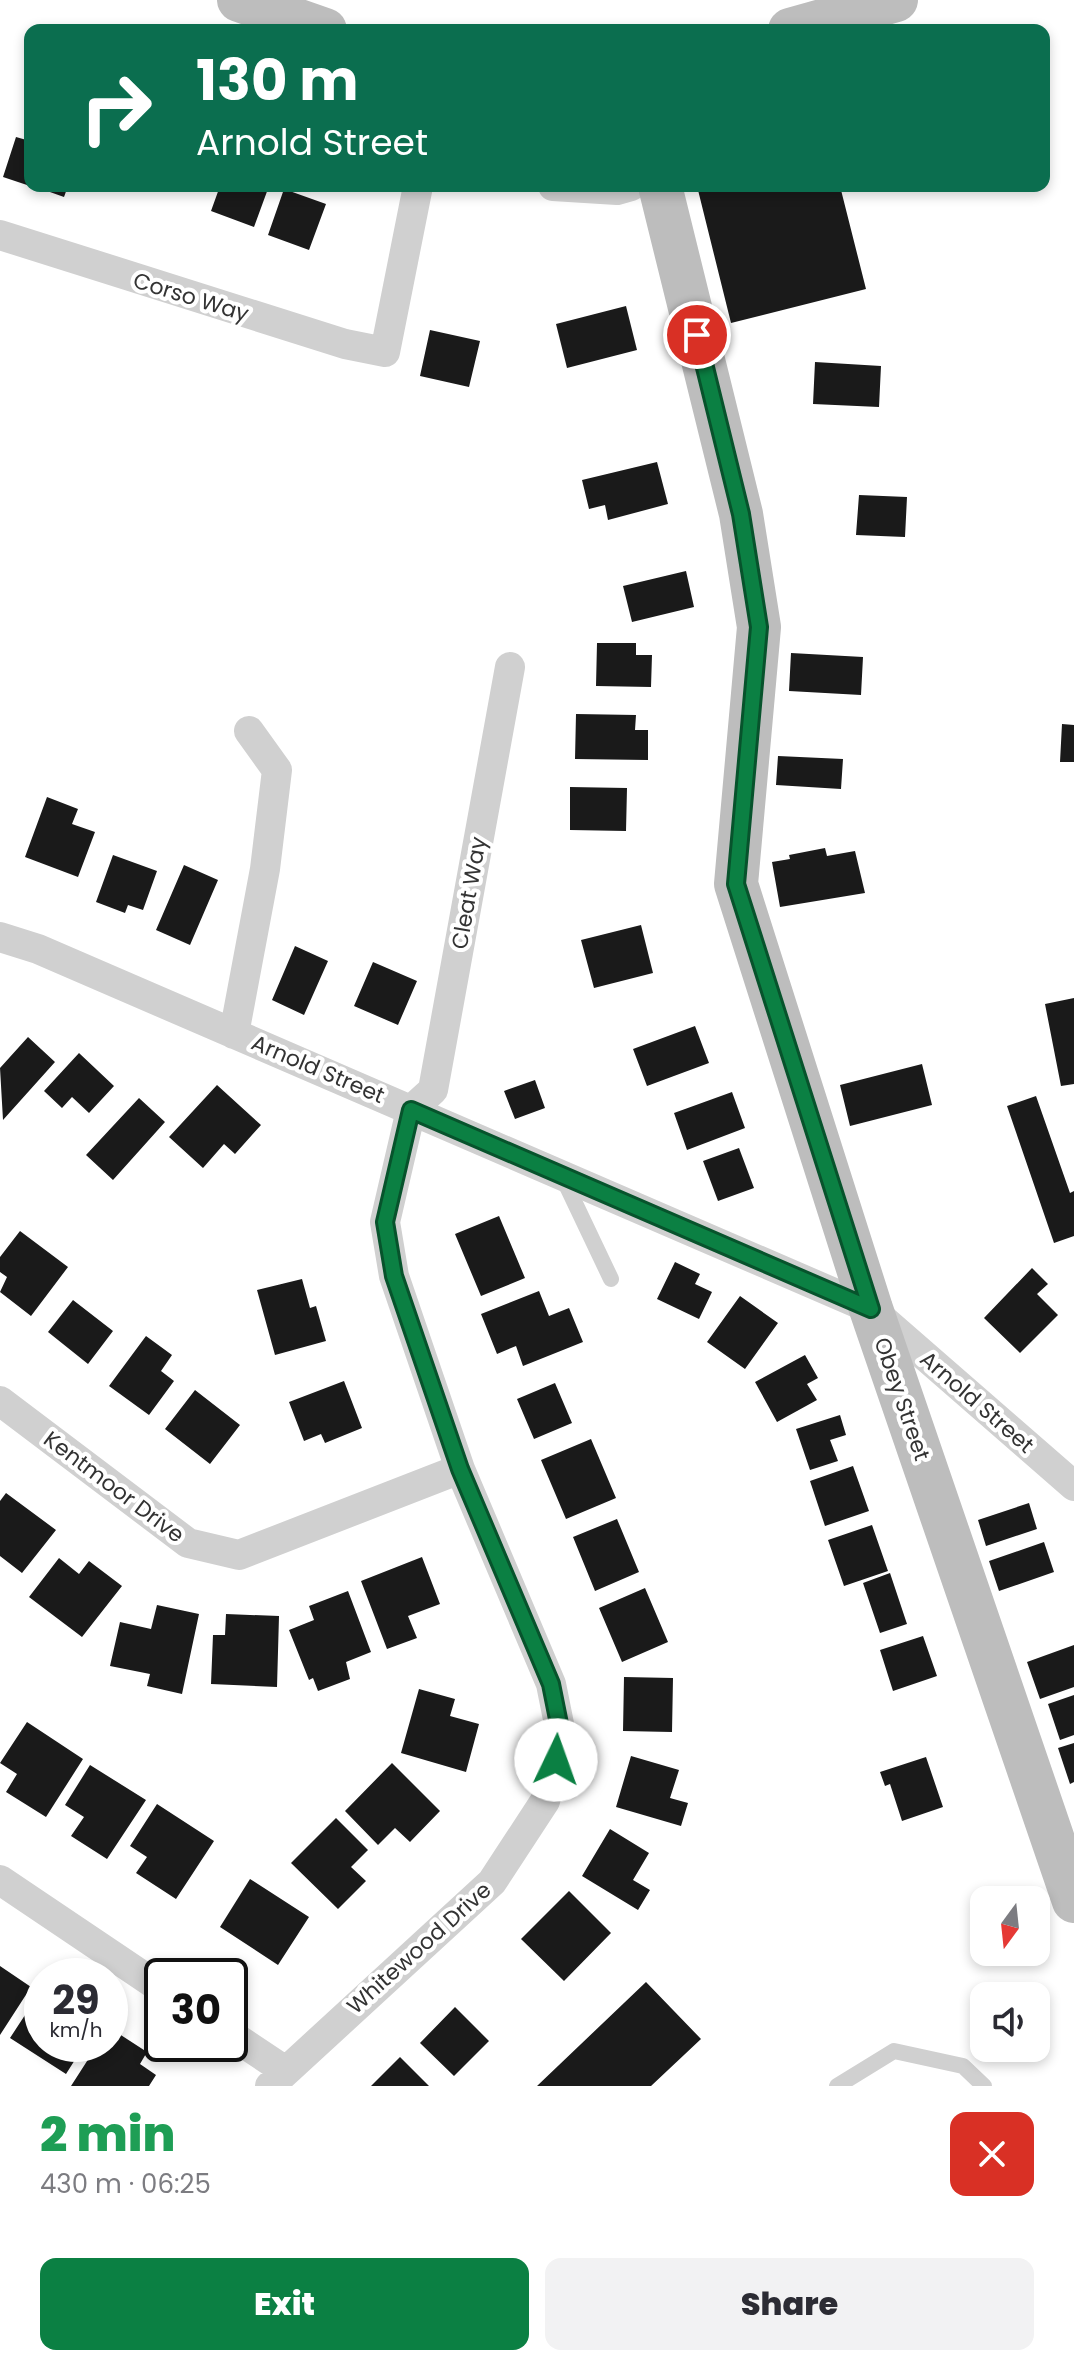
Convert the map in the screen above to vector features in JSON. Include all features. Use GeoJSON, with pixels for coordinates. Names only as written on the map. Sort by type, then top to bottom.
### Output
{"type":"FeatureCollection","features":[{"type":"Feature","properties":{"kind":"street"},"geometry":{"type":"LineString","coordinates":[[239,0],[308,24]]}},
{"type":"Feature","properties":{"kind":"street"},"geometry":{"type":"LineString","coordinates":[[817,24],[896,0]]}},
{"type":"Feature","properties":{"kind":"street","name":"Corso Way"},"geometry":{"type":"LineString","coordinates":[[0,235],[345,344],[385,352],[417,192]]}},
{"type":"Feature","properties":{"kind":"street","name":"Obey Street"},"geometry":{"type":"LineString","coordinates":[[661,192],[741,514],[759,627],[736,884],[871,1309],[1074,1901]]}},
{"type":"Feature","properties":{"kind":"street","name":"Cleat Way"},"geometry":{"type":"LineString","coordinates":[[411,1110],[433,1090],[510,667]]}},
{"type":"Feature","properties":{"kind":"street"},"geometry":{"type":"LineString","coordinates":[[234,1034],[265,869],[277,770],[249,731]]}},
{"type":"Feature","properties":{"kind":"street","name":"Arnold Street"},"geometry":{"type":"LineString","coordinates":[[0,937],[38,949],[871,1309],[1074,1486]]}},
{"type":"Feature","properties":{"kind":"street","name":"Whitewood Drive"},"geometry":{"type":"LineString","coordinates":[[277,2078],[492,1882],[545,1801],[562,1739],[551,1684],[460,1469],[394,1276],[385,1222],[411,1110]]}},
{"type":"Feature","properties":{"kind":"street","name":"Kentmoor Drive"},"geometry":{"type":"LineString","coordinates":[[0,1401],[188,1543],[211,1551],[239,1555],[460,1469]]}},
{"type":"Feature","properties":{"kind":"street"},"geometry":{"type":"LineString","coordinates":[[0,1880],[144,1977]]}},
{"type":"Feature","properties":{"kind":"street"},"geometry":{"type":"LineString","coordinates":[[248,2051],[277,2078]]}},
{"type":"Feature","properties":{"kind":"lane"},"geometry":{"type":"LineString","coordinates":[[561,1173],[611,1279]]}},
{"type":"Feature","properties":{"kind":"lane"},"geometry":{"type":"LineString","coordinates":[[837,2086],[894,2051],[963,2066],[984,2086]]}},
{"type":"Feature","properties":{"kind":"building"},"geometry":{"type":"Polygon","coordinates":[[[16,137],[24,139],[24,184],[3,177],[16,137]]]}},
{"type":"Feature","properties":{"kind":"building"},"geometry":{"type":"Polygon","coordinates":[[[218,192],[267,192],[254,227],[211,211],[218,192]]]}},
{"type":"Feature","properties":{"kind":"building"},"geometry":{"type":"Polygon","coordinates":[[[283,192],[292,192],[326,204],[309,250],[268,235],[283,192]]]}},
{"type":"Feature","properties":{"kind":"building"},"geometry":{"type":"Polygon","coordinates":[[[698,192],[842,192],[866,289],[731,323],[698,192]]]}},
{"type":"Feature","properties":{"kind":"building"},"geometry":{"type":"Polygon","coordinates":[[[626,306],[637,350],[567,368],[556,324],[626,306]]]}},
{"type":"Feature","properties":{"kind":"building"},"geometry":{"type":"Polygon","coordinates":[[[430,330],[480,341],[469,387],[420,376],[430,330]]]}},
{"type":"Feature","properties":{"kind":"building"},"geometry":{"type":"Polygon","coordinates":[[[815,362],[881,366],[879,407],[813,404],[815,362]]]}},
{"type":"Feature","properties":{"kind":"building"},"geometry":{"type":"Polygon","coordinates":[[[657,462],[668,504],[608,520],[605,505],[589,509],[582,480],[657,462]]]}},
{"type":"Feature","properties":{"kind":"building"},"geometry":{"type":"Polygon","coordinates":[[[859,495],[907,497],[905,537],[856,535],[859,495]]]}},
{"type":"Feature","properties":{"kind":"building"},"geometry":{"type":"Polygon","coordinates":[[[686,571],[694,607],[632,622],[623,586],[686,571]]]}},
{"type":"Feature","properties":{"kind":"building"},"geometry":{"type":"Polygon","coordinates":[[[597,643],[636,643],[636,655],[652,655],[651,687],[596,686],[597,643]]]}},
{"type":"Feature","properties":{"kind":"building"},"geometry":{"type":"Polygon","coordinates":[[[791,653],[863,657],[861,695],[789,691],[791,653]]]}},
{"type":"Feature","properties":{"kind":"building"},"geometry":{"type":"Polygon","coordinates":[[[576,714],[636,715],[635,730],[648,730],[648,760],[575,759],[576,714]]]}},
{"type":"Feature","properties":{"kind":"building"},"geometry":{"type":"Polygon","coordinates":[[[1062,724],[1074,725],[1074,762],[1060,762],[1062,724]]]}},
{"type":"Feature","properties":{"kind":"building"},"geometry":{"type":"Polygon","coordinates":[[[778,756],[843,759],[841,789],[776,785],[778,756]]]}},
{"type":"Feature","properties":{"kind":"building"},"geometry":{"type":"Polygon","coordinates":[[[570,787],[627,788],[626,831],[570,830],[570,787]]]}},
{"type":"Feature","properties":{"kind":"building"},"geometry":{"type":"Polygon","coordinates":[[[47,797],[78,809],[72,824],[95,832],[78,877],[25,857],[47,797]]]}},
{"type":"Feature","properties":{"kind":"building"},"geometry":{"type":"Polygon","coordinates":[[[825,848],[827,856],[855,851],[865,893],[780,907],[772,862],[790,859],[789,855],[825,848]]]}},
{"type":"Feature","properties":{"kind":"building"},"geometry":{"type":"Polygon","coordinates":[[[113,855],[157,871],[143,910],[128,905],[125,913],[96,902],[113,855]]]}},
{"type":"Feature","properties":{"kind":"building"},"geometry":{"type":"Polygon","coordinates":[[[184,865],[218,880],[190,945],[156,930],[184,865]]]}},
{"type":"Feature","properties":{"kind":"building"},"geometry":{"type":"Polygon","coordinates":[[[641,925],[653,973],[594,988],[581,940],[641,925]]]}},
{"type":"Feature","properties":{"kind":"building"},"geometry":{"type":"Polygon","coordinates":[[[295,946],[328,961],[304,1015],[272,1000],[295,946]]]}},
{"type":"Feature","properties":{"kind":"building"},"geometry":{"type":"Polygon","coordinates":[[[373,962],[417,981],[398,1025],[354,1006],[373,962]]]}},
{"type":"Feature","properties":{"kind":"building"},"geometry":{"type":"Polygon","coordinates":[[[1074,998],[1074,1084],[1061,1086],[1045,1004],[1074,998]]]}},
{"type":"Feature","properties":{"kind":"building"},"geometry":{"type":"Polygon","coordinates":[[[695,1026],[709,1063],[647,1086],[633,1049],[695,1026]]]}},
{"type":"Feature","properties":{"kind":"building"},"geometry":{"type":"Polygon","coordinates":[[[28,1037],[55,1062],[3,1120],[0,1068],[28,1037]]]}},
{"type":"Feature","properties":{"kind":"building"},"geometry":{"type":"Polygon","coordinates":[[[79,1053],[114,1086],[89,1113],[72,1097],[62,1108],[44,1091],[79,1053]]]}},
{"type":"Feature","properties":{"kind":"building"},"geometry":{"type":"Polygon","coordinates":[[[922,1064],[932,1105],[850,1126],[840,1085],[922,1064]]]}},
{"type":"Feature","properties":{"kind":"building"},"geometry":{"type":"Polygon","coordinates":[[[535,1080],[545,1108],[515,1119],[504,1091],[535,1080]]]}},
{"type":"Feature","properties":{"kind":"building"},"geometry":{"type":"Polygon","coordinates":[[[217,1085],[261,1125],[235,1154],[224,1144],[203,1168],[169,1137],[217,1085]]]}},
{"type":"Feature","properties":{"kind":"building"},"geometry":{"type":"Polygon","coordinates":[[[732,1092],[745,1128],[687,1150],[674,1113],[732,1092]]]}},
{"type":"Feature","properties":{"kind":"building"},"geometry":{"type":"Polygon","coordinates":[[[1036,1096],[1070,1193],[1074,1191],[1074,1236],[1054,1243],[1007,1106],[1036,1096]]]}},
{"type":"Feature","properties":{"kind":"building"},"geometry":{"type":"Polygon","coordinates":[[[139,1098],[165,1122],[113,1180],[86,1155],[139,1098]]]}},
{"type":"Feature","properties":{"kind":"building"},"geometry":{"type":"Polygon","coordinates":[[[739,1148],[754,1188],[718,1201],[703,1161],[739,1148]]]}},
{"type":"Feature","properties":{"kind":"building"},"geometry":{"type":"Polygon","coordinates":[[[499,1216],[525,1278],[481,1296],[455,1234],[499,1216]]]}},
{"type":"Feature","properties":{"kind":"building"},"geometry":{"type":"Polygon","coordinates":[[[20,1231],[68,1267],[31,1316],[0,1292],[7,1277],[0,1272],[0,1257],[20,1231]]]}},
{"type":"Feature","properties":{"kind":"building"},"geometry":{"type":"Polygon","coordinates":[[[675,1262],[700,1274],[695,1284],[712,1292],[699,1319],[657,1299],[675,1262]]]}},
{"type":"Feature","properties":{"kind":"building"},"geometry":{"type":"Polygon","coordinates":[[[1032,1268],[1048,1284],[1037,1294],[1058,1315],[1020,1353],[984,1318],[1032,1268]]]}},
{"type":"Feature","properties":{"kind":"building"},"geometry":{"type":"Polygon","coordinates":[[[302,1279],[310,1308],[316,1306],[326,1341],[275,1355],[257,1290],[302,1279]]]}},
{"type":"Feature","properties":{"kind":"building"},"geometry":{"type":"Polygon","coordinates":[[[539,1291],[549,1316],[569,1308],[583,1342],[523,1366],[516,1346],[497,1354],[481,1314],[539,1291]]]}},
{"type":"Feature","properties":{"kind":"building"},"geometry":{"type":"Polygon","coordinates":[[[740,1296],[778,1323],[745,1369],[707,1342],[740,1296]]]}},
{"type":"Feature","properties":{"kind":"building"},"geometry":{"type":"Polygon","coordinates":[[[73,1300],[113,1331],[88,1364],[48,1332],[73,1300]]]}},
{"type":"Feature","properties":{"kind":"building"},"geometry":{"type":"Polygon","coordinates":[[[146,1336],[172,1355],[161,1371],[174,1381],[149,1415],[109,1386],[146,1336]]]}},
{"type":"Feature","properties":{"kind":"building"},"geometry":{"type":"Polygon","coordinates":[[[805,1355],[818,1378],[807,1384],[817,1400],[777,1422],[755,1382],[805,1355]]]}},
{"type":"Feature","properties":{"kind":"building"},"geometry":{"type":"Polygon","coordinates":[[[344,1381],[362,1428],[325,1443],[321,1434],[304,1441],[289,1402],[344,1381]]]}},
{"type":"Feature","properties":{"kind":"building"},"geometry":{"type":"Polygon","coordinates":[[[555,1383],[572,1423],[534,1439],[517,1399],[555,1383]]]}},
{"type":"Feature","properties":{"kind":"building"},"geometry":{"type":"Polygon","coordinates":[[[195,1390],[240,1425],[210,1464],[165,1429],[195,1390]]]}},
{"type":"Feature","properties":{"kind":"building"},"geometry":{"type":"Polygon","coordinates":[[[840,1415],[846,1435],[830,1440],[838,1461],[810,1470],[796,1429],[840,1415]]]}},
{"type":"Feature","properties":{"kind":"building"},"geometry":{"type":"Polygon","coordinates":[[[591,1439],[616,1498],[566,1519],[541,1460],[591,1439]]]}},
{"type":"Feature","properties":{"kind":"building"},"geometry":{"type":"Polygon","coordinates":[[[853,1466],[869,1511],[825,1526],[810,1481],[853,1466]]]}},
{"type":"Feature","properties":{"kind":"building"},"geometry":{"type":"Polygon","coordinates":[[[6,1493],[56,1530],[22,1573],[0,1556],[0,1501],[6,1493]]]}},
{"type":"Feature","properties":{"kind":"building"},"geometry":{"type":"Polygon","coordinates":[[[1029,1503],[1037,1529],[986,1546],[978,1520],[1029,1503]]]}},
{"type":"Feature","properties":{"kind":"building"},"geometry":{"type":"Polygon","coordinates":[[[617,1519],[639,1572],[595,1591],[573,1537],[617,1519]]]}},
{"type":"Feature","properties":{"kind":"building"},"geometry":{"type":"Polygon","coordinates":[[[872,1525],[888,1571],[844,1586],[828,1540],[872,1525]]]}},
{"type":"Feature","properties":{"kind":"building"},"geometry":{"type":"Polygon","coordinates":[[[1044,1542],[1054,1572],[999,1591],[989,1561],[1044,1542]]]}},
{"type":"Feature","properties":{"kind":"building"},"geometry":{"type":"Polygon","coordinates":[[[422,1557],[440,1604],[408,1616],[417,1638],[387,1649],[361,1581],[422,1557]]]}},
{"type":"Feature","properties":{"kind":"building"},"geometry":{"type":"Polygon","coordinates":[[[59,1558],[79,1574],[89,1561],[122,1586],[82,1637],[29,1597],[59,1558]]]}},
{"type":"Feature","properties":{"kind":"building"},"geometry":{"type":"Polygon","coordinates":[[[890,1573],[907,1624],[880,1633],[863,1583],[890,1573]]]}},
{"type":"Feature","properties":{"kind":"building"},"geometry":{"type":"Polygon","coordinates":[[[645,1588],[668,1642],[622,1662],[599,1608],[645,1588]]]}},
{"type":"Feature","properties":{"kind":"building"},"geometry":{"type":"Polygon","coordinates":[[[348,1591],[371,1652],[346,1662],[350,1679],[318,1691],[313,1678],[309,1680],[289,1630],[314,1620],[309,1606],[348,1591]]]}},
{"type":"Feature","properties":{"kind":"building"},"geometry":{"type":"Polygon","coordinates":[[[157,1605],[199,1614],[182,1694],[147,1686],[150,1674],[110,1666],[120,1622],[151,1629],[157,1605]]]}},
{"type":"Feature","properties":{"kind":"building"},"geometry":{"type":"Polygon","coordinates":[[[226,1614],[279,1616],[277,1687],[211,1684],[213,1635],[225,1635],[226,1614]]]}},
{"type":"Feature","properties":{"kind":"building"},"geometry":{"type":"Polygon","coordinates":[[[923,1636],[937,1676],[893,1691],[880,1650],[923,1636]]]}},
{"type":"Feature","properties":{"kind":"building"},"geometry":{"type":"Polygon","coordinates":[[[1074,1645],[1074,1687],[1040,1699],[1027,1662],[1074,1645]]]}},
{"type":"Feature","properties":{"kind":"building"},"geometry":{"type":"Polygon","coordinates":[[[624,1677],[673,1678],[672,1732],[623,1731],[624,1677]]]}},
{"type":"Feature","properties":{"kind":"building"},"geometry":{"type":"Polygon","coordinates":[[[419,1689],[455,1699],[450,1716],[479,1724],[466,1772],[401,1753],[419,1689]]]}},
{"type":"Feature","properties":{"kind":"building"},"geometry":{"type":"Polygon","coordinates":[[[1074,1695],[1074,1735],[1060,1740],[1048,1704],[1074,1695]]]}},
{"type":"Feature","properties":{"kind":"building"},"geometry":{"type":"Polygon","coordinates":[[[27,1722],[83,1759],[46,1817],[6,1792],[17,1774],[0,1763],[27,1722]]]}},
{"type":"Feature","properties":{"kind":"building"},"geometry":{"type":"Polygon","coordinates":[[[1074,1743],[1074,1782],[1070,1784],[1058,1748],[1074,1743]]]}},
{"type":"Feature","properties":{"kind":"building"},"geometry":{"type":"Polygon","coordinates":[[[631,1756],[679,1770],[670,1798],[688,1803],[681,1826],[616,1807],[631,1756]]]}},
{"type":"Feature","properties":{"kind":"building"},"geometry":{"type":"Polygon","coordinates":[[[926,1757],[943,1807],[902,1821],[890,1784],[885,1786],[880,1772],[926,1757]]]}},
{"type":"Feature","properties":{"kind":"building"},"geometry":{"type":"Polygon","coordinates":[[[392,1763],[440,1811],[410,1842],[395,1828],[378,1845],[345,1811],[392,1763]]]}},
{"type":"Feature","properties":{"kind":"building"},"geometry":{"type":"Polygon","coordinates":[[[90,1765],[146,1800],[107,1859],[71,1836],[84,1817],[65,1805],[90,1765]]]}},
{"type":"Feature","properties":{"kind":"building"},"geometry":{"type":"Polygon","coordinates":[[[157,1804],[214,1841],[176,1899],[136,1873],[147,1857],[130,1846],[157,1804]]]}},
{"type":"Feature","properties":{"kind":"building"},"geometry":{"type":"Polygon","coordinates":[[[336,1818],[368,1850],[351,1867],[366,1881],[338,1909],[291,1863],[336,1818]]]}},
{"type":"Feature","properties":{"kind":"building"},"geometry":{"type":"Polygon","coordinates":[[[610,1829],[649,1853],[633,1880],[650,1890],[638,1910],[582,1876],[610,1829]]]}},
{"type":"Feature","properties":{"kind":"building"},"geometry":{"type":"Polygon","coordinates":[[[250,1879],[309,1917],[278,1965],[220,1927],[250,1879]]]}},
{"type":"Feature","properties":{"kind":"building"},"geometry":{"type":"Polygon","coordinates":[[[569,1891],[611,1933],[564,1981],[521,1939],[569,1891]]]}},
{"type":"Feature","properties":{"kind":"building"},"geometry":{"type":"Polygon","coordinates":[[[0,1966],[24,1982],[24,1998],[0,2035],[0,1966]]]}},
{"type":"Feature","properties":{"kind":"building"},"geometry":{"type":"Polygon","coordinates":[[[646,1982],[701,2039],[651,2086],[537,2086],[646,1982]]]}},
{"type":"Feature","properties":{"kind":"building"},"geometry":{"type":"Polygon","coordinates":[[[455,2007],[489,2041],[454,2076],[420,2043],[455,2007]]]}},
{"type":"Feature","properties":{"kind":"building"},"geometry":{"type":"Polygon","coordinates":[[[24,2017],[24,2047],[10,2038],[24,2017]]]}},
{"type":"Feature","properties":{"kind":"building"},"geometry":{"type":"Polygon","coordinates":[[[128,2040],[144,2050],[140,2064],[156,2075],[149,2086],[71,2086],[86,2062],[128,2062],[128,2040]]]}},
{"type":"Feature","properties":{"kind":"building"},"geometry":{"type":"Polygon","coordinates":[[[400,2057],[429,2086],[371,2086],[400,2057]]]}},
{"type":"Feature","properties":{"kind":"building"},"geometry":{"type":"Polygon","coordinates":[[[47,2062],[74,2062],[66,2074],[47,2062]]]}},
{"type":"Feature","properties":{"kind":"route"},"geometry":{"type":"LineString","coordinates":[[556,1760],[562,1739],[551,1684],[460,1469],[394,1276],[385,1222],[411,1110],[871,1309],[736,884],[759,627],[741,514],[697,335]]}}]}
